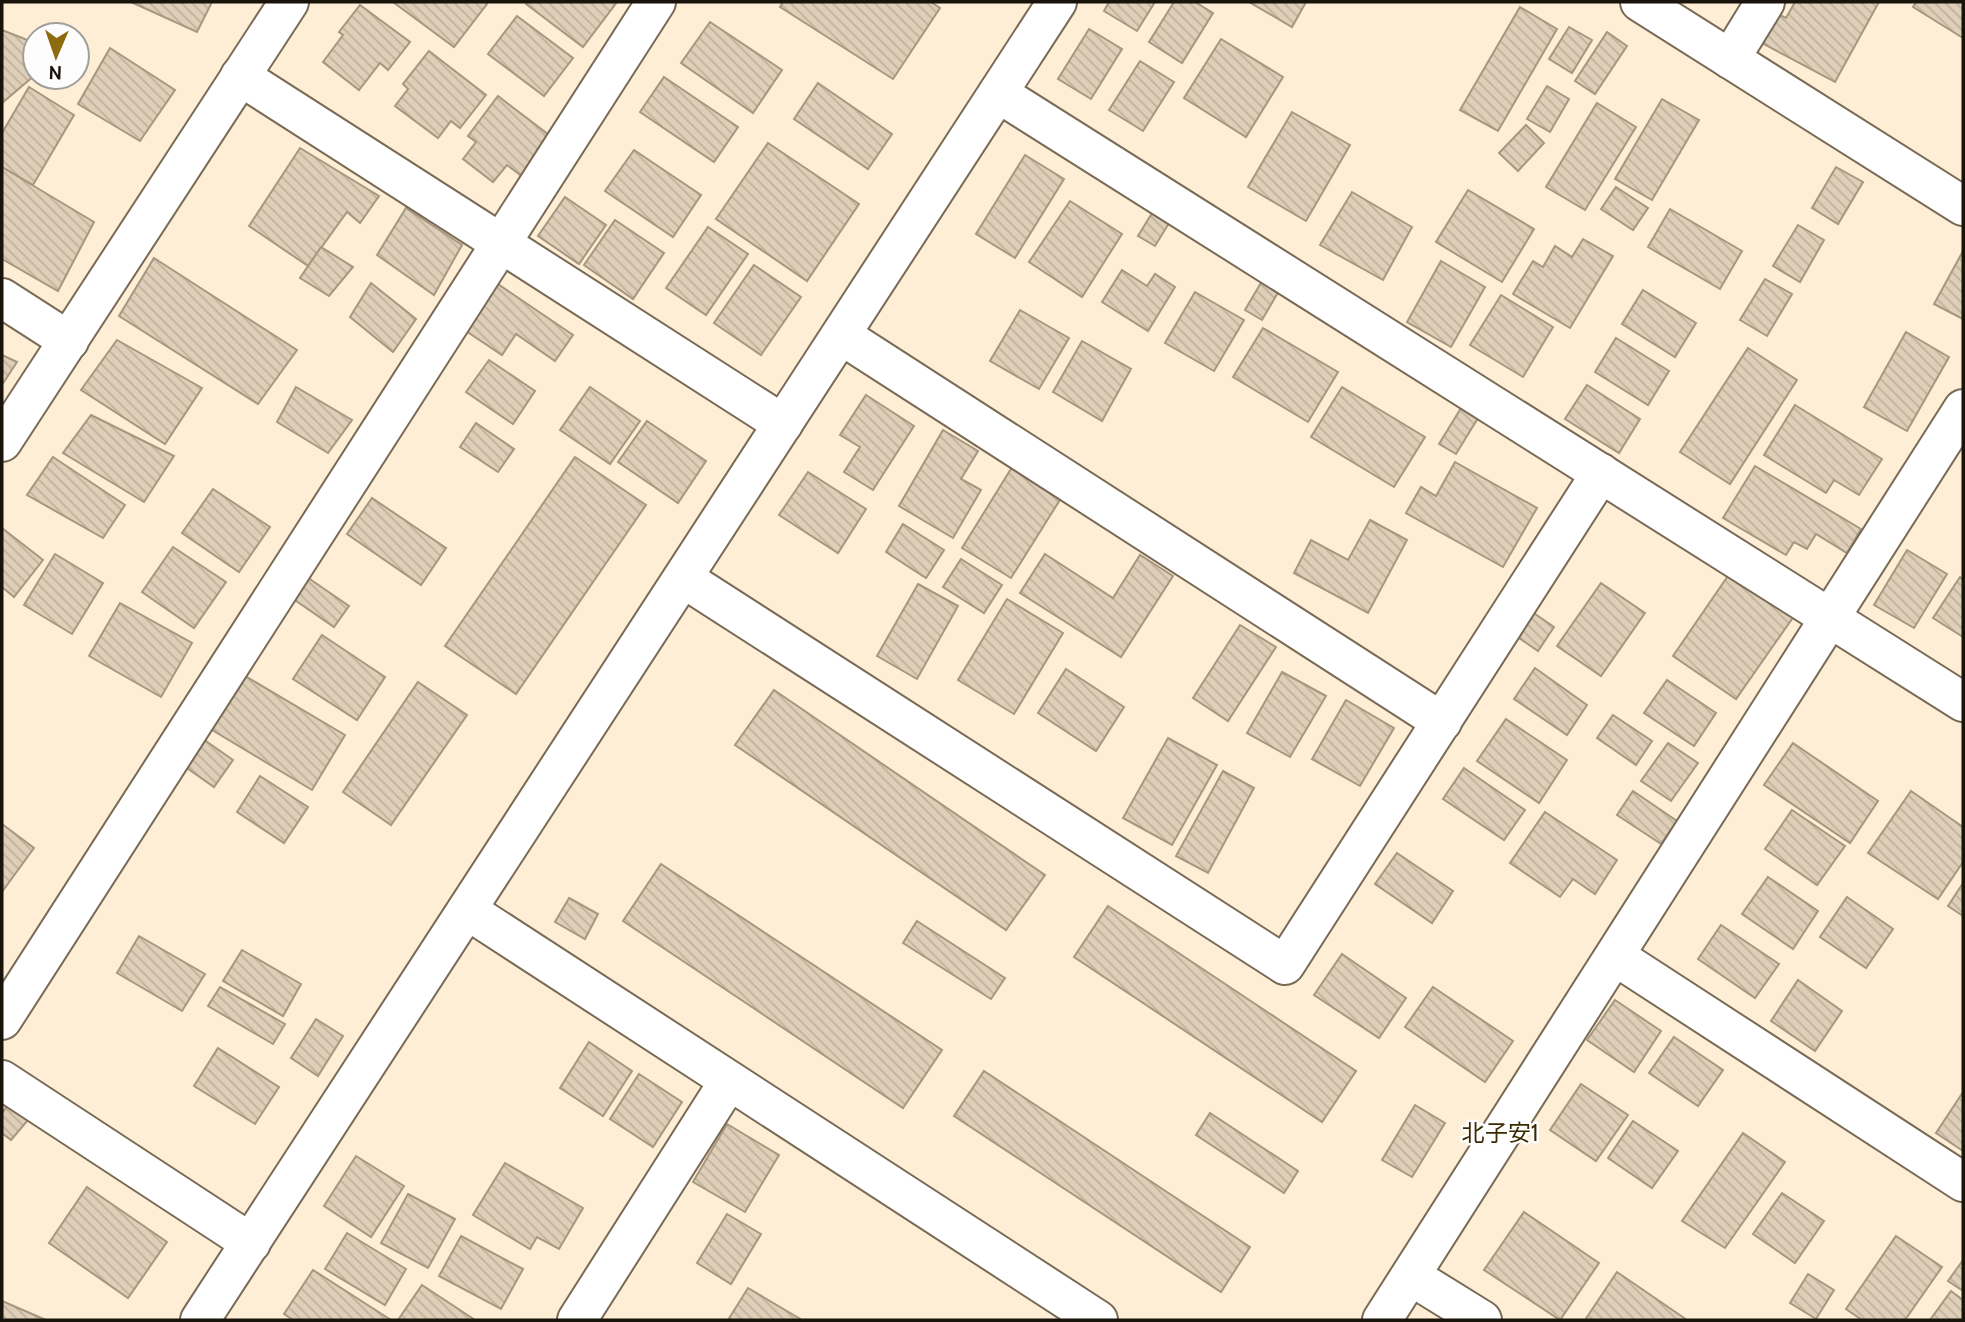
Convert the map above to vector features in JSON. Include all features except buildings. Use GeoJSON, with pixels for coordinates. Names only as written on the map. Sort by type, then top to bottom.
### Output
{"type":"FeatureCollection","features":[{"type":"Feature","properties":{"kind":"street"},"geometry":{"type":"LineString","coordinates":[[2,443],[289,2]]}},
{"type":"Feature","properties":{"kind":"street"},"geometry":{"type":"LineString","coordinates":[[2,1020],[656,2]]}},
{"type":"Feature","properties":{"kind":"street"},"geometry":{"type":"LineString","coordinates":[[200,1320],[1057,2]]}},
{"type":"Feature","properties":{"kind":"street"},"geometry":{"type":"LineString","coordinates":[[1640,2],[1963,206]]}},
{"type":"Feature","properties":{"kind":"street"},"geometry":{"type":"LineString","coordinates":[[1730,59],[1765,2]]}},
{"type":"Feature","properties":{"kind":"street"},"geometry":{"type":"LineString","coordinates":[[240,76],[783,424]]}},
{"type":"Feature","properties":{"kind":"street"},"geometry":{"type":"LineString","coordinates":[[999,93],[1963,702]]}},
{"type":"Feature","properties":{"kind":"street"},"geometry":{"type":"LineString","coordinates":[[2,298],[69,341]]}},
{"type":"Feature","properties":{"kind":"street"},"geometry":{"type":"LineString","coordinates":[[841,335],[1442,722]]}},
{"type":"Feature","properties":{"kind":"street"},"geometry":{"type":"LineString","coordinates":[[1382,1320],[1963,409]]}},
{"type":"Feature","properties":{"kind":"street"},"geometry":{"type":"LineString","coordinates":[[683,578],[1286,965],[1601,473]]}},
{"type":"Feature","properties":{"kind":"street"},"geometry":{"type":"LineString","coordinates":[[467,910],[729,1081],[1058,1310],[1098,1320]]}},
{"type":"Feature","properties":{"kind":"street"},"geometry":{"type":"LineString","coordinates":[[1615,956],[1963,1182]]}},
{"type":"Feature","properties":{"kind":"street"},"geometry":{"type":"LineString","coordinates":[[2,1080],[251,1243]]}},
{"type":"Feature","properties":{"kind":"street"},"geometry":{"type":"LineString","coordinates":[[577,1320],[729,1081]]}},
{"type":"Feature","properties":{"kind":"street"},"geometry":{"type":"LineString","coordinates":[[1410,1276],[1482,1320]]}},
{"type":"Feature","properties":{"kind":"district","name":"北子安1"},"geometry":{"type":"Point","coordinates":[1500,1133]}}]}
